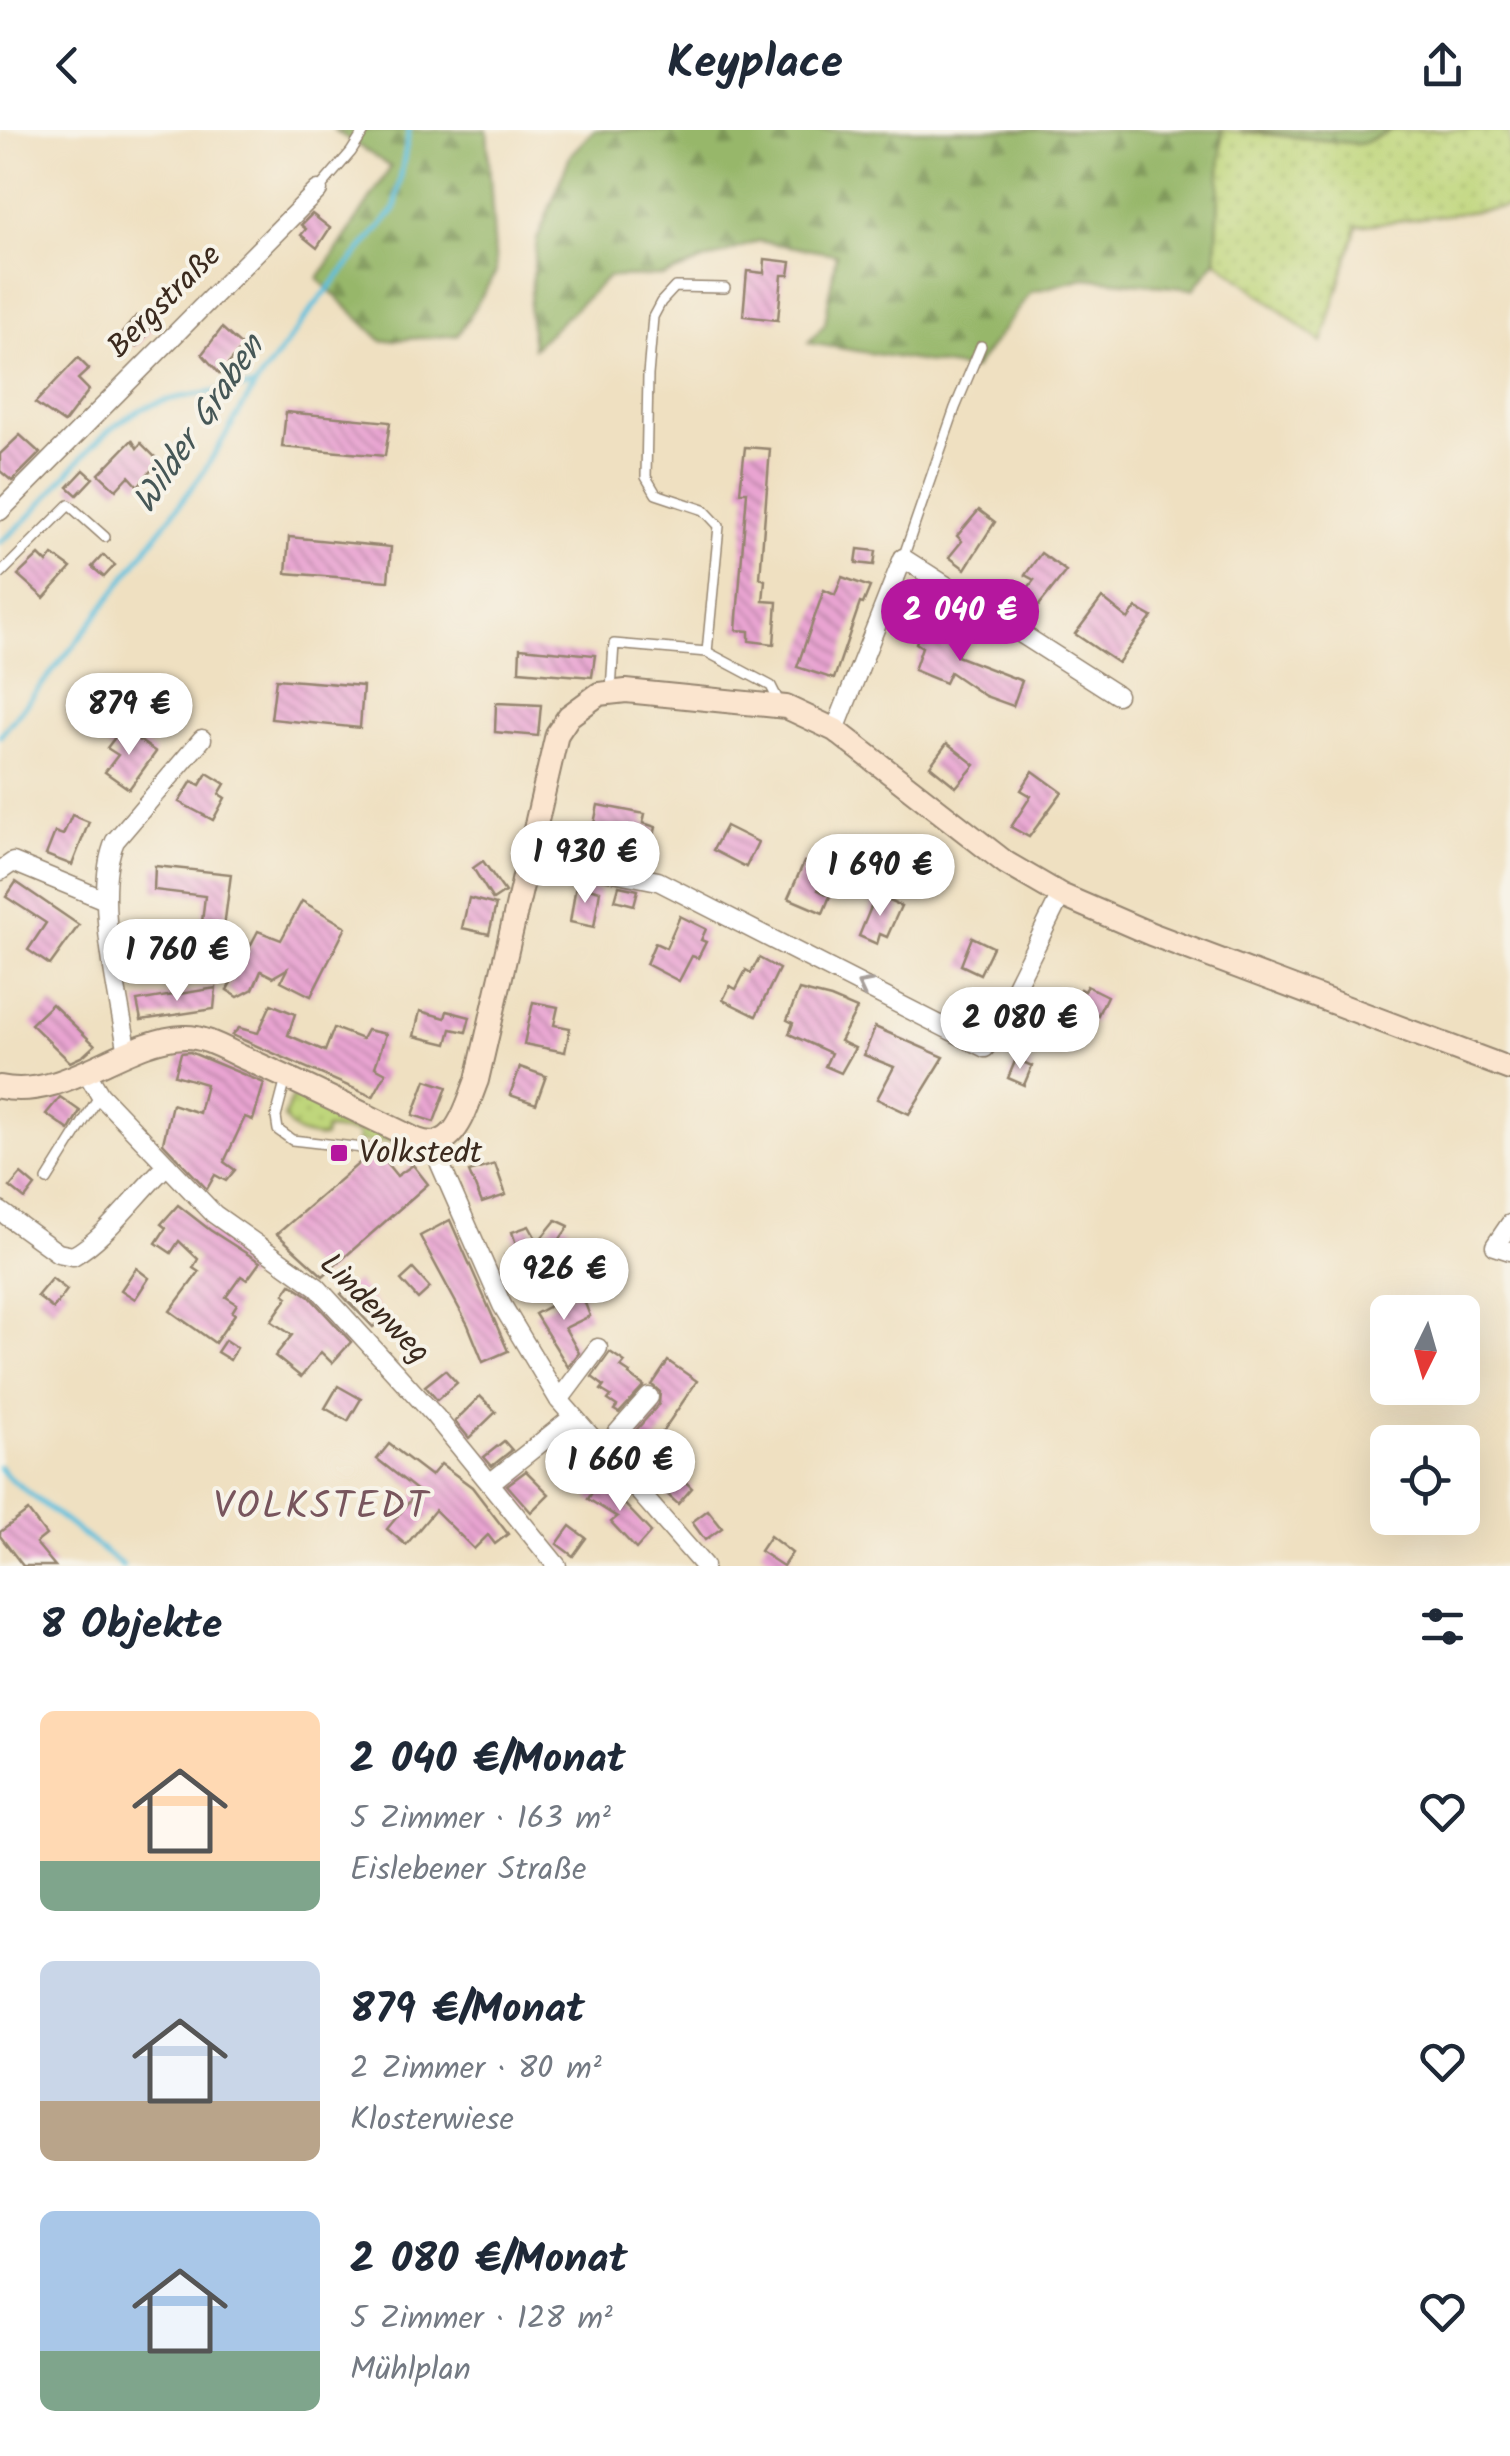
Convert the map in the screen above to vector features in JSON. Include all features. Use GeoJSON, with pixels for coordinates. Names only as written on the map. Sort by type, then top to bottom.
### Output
{"type":"FeatureCollection","features":[{"type":"Feature","properties":{"kind":"main road"},"geometry":{"type":"LineString","coordinates":[[0,1087],[38,1086],[88,1073],[128,1054],[186,1037],[202,1040],[286,1076],[427,1142],[456,1131],[476,1080],[558,734],[582,704],[598,694],[626,691],[781,706],[835,730],[1006,863],[1062,895],[1150,934],[1510,1069]]}},
{"type":"Feature","properties":{"kind":"street","name":"Bergstraße"},"geometry":{"type":"LineString","coordinates":[[0,511],[318,190]]}},
{"type":"Feature","properties":{"kind":"street"},"geometry":{"type":"LineString","coordinates":[[835,730],[903,558],[1116,696]]}},
{"type":"Feature","properties":{"kind":"street"},"geometry":{"type":"LineString","coordinates":[[128,1054],[105,900],[109,854],[115,841],[202,739]]}},
{"type":"Feature","properties":{"kind":"street"},"geometry":{"type":"LineString","coordinates":[[529,854],[658,880],[986,1048],[1062,895]]}},
{"type":"Feature","properties":{"kind":"street"},"geometry":{"type":"LineString","coordinates":[[0,871],[12,862],[105,900]]}},
{"type":"Feature","properties":{"kind":"street","name":"Lindenweg"},"geometry":{"type":"LineString","coordinates":[[88,1073],[100,1095],[214,1214],[317,1287],[435,1416],[556,1566]]}},
{"type":"Feature","properties":{"kind":"street"},"geometry":{"type":"LineString","coordinates":[[427,1142],[502,1305],[559,1400],[704,1566]]}},
{"type":"Feature","properties":{"kind":"street"},"geometry":{"type":"LineString","coordinates":[[0,1211],[58,1253],[73,1256],[90,1247],[168,1165]]}},
{"type":"Feature","properties":{"kind":"street"},"geometry":{"type":"LineString","coordinates":[[1510,1224],[1494,1246],[1510,1251]]}},
{"type":"Feature","properties":{"kind":"street"},"geometry":{"type":"LineString","coordinates":[[559,1400],[598,1348]]}},
{"type":"Feature","properties":{"kind":"street"},"geometry":{"type":"LineString","coordinates":[[603,1449],[649,1397]]}},
{"type":"Feature","properties":{"kind":"street"},"geometry":{"type":"LineString","coordinates":[[490,1483],[574,1417]]}},
{"type":"Feature","properties":{"kind":"lane","name":"Bergstraße"},"geometry":{"type":"LineString","coordinates":[[318,190],[365,130]]}},
{"type":"Feature","properties":{"kind":"lane"},"geometry":{"type":"LineString","coordinates":[[707,652],[719,526],[704,510],[656,494],[646,477],[648,376],[654,317],[661,302],[676,287],[725,288]]}},
{"type":"Feature","properties":{"kind":"lane"},"geometry":{"type":"LineString","coordinates":[[903,558],[981,346]]}},
{"type":"Feature","properties":{"kind":"lane"},"geometry":{"type":"LineString","coordinates":[[0,574],[69,505],[105,537]]}},
{"type":"Feature","properties":{"kind":"lane"},"geometry":{"type":"LineString","coordinates":[[611,692],[614,644],[707,652],[771,686],[781,706]]}},
{"type":"Feature","properties":{"kind":"lane"},"geometry":{"type":"LineString","coordinates":[[286,1076],[276,1117],[278,1130],[292,1140],[389,1152],[427,1142]]}},
{"type":"Feature","properties":{"kind":"lane"},"geometry":{"type":"LineString","coordinates":[[47,1180],[100,1095]]}},
{"type":"Feature","properties":{"kind":"green space"},"geometry":{"type":"Polygon","coordinates":[[[334,130],[487,130],[496,272],[458,335],[382,341],[318,279],[391,167],[334,130]]]}},
{"type":"Feature","properties":{"kind":"green space"},"geometry":{"type":"Polygon","coordinates":[[[594,130],[1222,130],[1216,260],[1194,289],[1084,278],[1031,292],[973,370],[808,343],[825,324],[836,254],[758,241],[663,276],[608,277],[533,348],[529,310],[537,240],[571,154],[594,130]]]}},
{"type":"Feature","properties":{"kind":"green space"},"geometry":{"type":"Polygon","coordinates":[[[1222,130],[1360,144],[1393,130],[1510,130],[1510,207],[1357,226],[1322,343],[1216,260],[1222,130]]]}},
{"type":"Feature","properties":{"kind":"green space"},"geometry":{"type":"Polygon","coordinates":[[[1239,130],[1393,130],[1360,144],[1239,130]]]}},
{"type":"Feature","properties":{"kind":"green space"},"geometry":{"type":"Polygon","coordinates":[[[302,1093],[396,1141],[358,1142],[358,1133],[326,1129],[324,1138],[300,1134],[284,1117],[292,1098],[302,1093]]]}},
{"type":"Feature","properties":{"kind":"building"},"geometry":{"type":"Polygon","coordinates":[[[312,214],[330,228],[317,248],[301,235],[306,229],[301,225],[312,214]]]}},
{"type":"Feature","properties":{"kind":"building"},"geometry":{"type":"Polygon","coordinates":[[[765,259],[791,262],[789,275],[782,275],[778,320],[743,316],[747,271],[764,273],[765,259]]]}},
{"type":"Feature","properties":{"kind":"building"},"geometry":{"type":"Polygon","coordinates":[[[136,316],[151,330],[136,347],[121,334],[136,316]]]}},
{"type":"Feature","properties":{"kind":"building"},"geometry":{"type":"Polygon","coordinates":[[[222,328],[243,347],[220,374],[202,354],[222,328]]]}},
{"type":"Feature","properties":{"kind":"building"},"geometry":{"type":"Polygon","coordinates":[[[78,358],[89,369],[78,379],[89,390],[64,423],[35,403],[78,358]]]}},
{"type":"Feature","properties":{"kind":"building"},"geometry":{"type":"Polygon","coordinates":[[[286,412],[390,422],[385,456],[282,447],[286,412]]]}},
{"type":"Feature","properties":{"kind":"building"},"geometry":{"type":"Polygon","coordinates":[[[20,435],[40,453],[12,481],[0,471],[0,454],[20,435]]]}},
{"type":"Feature","properties":{"kind":"building"},"geometry":{"type":"Polygon","coordinates":[[[132,440],[137,448],[141,443],[159,461],[138,486],[129,476],[116,490],[99,474],[132,440]]]}},
{"type":"Feature","properties":{"kind":"building"},"geometry":{"type":"Polygon","coordinates":[[[745,447],[770,449],[760,578],[765,580],[763,601],[777,602],[774,644],[749,641],[749,631],[736,630],[747,492],[740,492],[745,447]]]}},
{"type":"Feature","properties":{"kind":"building"},"geometry":{"type":"Polygon","coordinates":[[[84,470],[93,478],[77,495],[68,487],[84,470]]]}},
{"type":"Feature","properties":{"kind":"building"},"geometry":{"type":"Polygon","coordinates":[[[979,510],[995,522],[965,569],[949,557],[962,541],[957,536],[979,510]]]}},
{"type":"Feature","properties":{"kind":"building"},"geometry":{"type":"Polygon","coordinates":[[[289,537],[391,547],[388,581],[286,573],[289,537]]]}},
{"type":"Feature","properties":{"kind":"building"},"geometry":{"type":"Polygon","coordinates":[[[858,549],[876,551],[874,565],[856,563],[858,549]]]}},
{"type":"Feature","properties":{"kind":"building"},"geometry":{"type":"Polygon","coordinates":[[[1041,553],[1066,571],[1026,622],[1010,612],[1034,580],[1025,575],[1041,553]]]}},
{"type":"Feature","properties":{"kind":"building"},"geometry":{"type":"Polygon","coordinates":[[[39,555],[47,563],[53,555],[71,568],[44,598],[18,575],[39,555]]]}},
{"type":"Feature","properties":{"kind":"building"},"geometry":{"type":"Polygon","coordinates":[[[103,555],[115,565],[104,577],[92,567],[103,555]]]}},
{"type":"Feature","properties":{"kind":"building"},"geometry":{"type":"Polygon","coordinates":[[[842,577],[870,587],[863,604],[860,603],[834,679],[797,667],[824,590],[835,595],[842,577]]]}},
{"type":"Feature","properties":{"kind":"building"},"geometry":{"type":"Polygon","coordinates":[[[1102,598],[1128,619],[1136,608],[1152,617],[1118,663],[1075,634],[1102,598]]]}},
{"type":"Feature","properties":{"kind":"building"},"geometry":{"type":"Polygon","coordinates":[[[925,618],[966,636],[957,656],[1022,681],[1013,706],[985,696],[950,672],[945,683],[914,670],[922,647],[916,643],[925,618]]]}},
{"type":"Feature","properties":{"kind":"building"},"geometry":{"type":"Polygon","coordinates":[[[520,648],[595,655],[592,677],[519,671],[520,648]]]}},
{"type":"Feature","properties":{"kind":"building"},"geometry":{"type":"Polygon","coordinates":[[[276,679],[363,686],[360,728],[271,719],[276,679]]]}},
{"type":"Feature","properties":{"kind":"building"},"geometry":{"type":"Polygon","coordinates":[[[496,703],[541,705],[538,736],[495,732],[496,703]]]}},
{"type":"Feature","properties":{"kind":"building"},"geometry":{"type":"Polygon","coordinates":[[[122,728],[156,752],[129,789],[105,772],[118,755],[107,748],[122,728]]]}},
{"type":"Feature","properties":{"kind":"building"},"geometry":{"type":"Polygon","coordinates":[[[947,743],[975,765],[956,787],[930,766],[947,743]]]}},
{"type":"Feature","properties":{"kind":"building"},"geometry":{"type":"Polygon","coordinates":[[[1033,771],[1062,792],[1029,837],[1011,827],[1031,796],[1021,790],[1033,771]]]}},
{"type":"Feature","properties":{"kind":"building"},"geometry":{"type":"Polygon","coordinates":[[[207,773],[225,784],[219,794],[225,798],[213,820],[179,802],[192,781],[200,785],[207,773]]]}},
{"type":"Feature","properties":{"kind":"building"},"geometry":{"type":"Polygon","coordinates":[[[598,805],[645,814],[643,823],[656,827],[652,866],[618,858],[619,849],[590,842],[598,805]]]}},
{"type":"Feature","properties":{"kind":"building"},"geometry":{"type":"Polygon","coordinates":[[[72,815],[89,822],[72,865],[46,855],[55,832],[63,835],[72,815]]]}},
{"type":"Feature","properties":{"kind":"building"},"geometry":{"type":"Polygon","coordinates":[[[726,826],[758,842],[746,867],[713,850],[726,826]]]}},
{"type":"Feature","properties":{"kind":"building"},"geometry":{"type":"Polygon","coordinates":[[[483,861],[505,892],[493,900],[473,868],[483,861]]]}},
{"type":"Feature","properties":{"kind":"building"},"geometry":{"type":"Polygon","coordinates":[[[804,862],[825,872],[818,890],[830,896],[823,913],[788,898],[804,862]]]}},
{"type":"Feature","properties":{"kind":"building"},"geometry":{"type":"Polygon","coordinates":[[[155,866],[231,874],[221,950],[199,948],[205,896],[154,890],[155,866]]]}},
{"type":"Feature","properties":{"kind":"building"},"geometry":{"type":"Polygon","coordinates":[[[861,870],[875,877],[866,898],[850,891],[861,870]]]}},
{"type":"Feature","properties":{"kind":"building"},"geometry":{"type":"Polygon","coordinates":[[[16,882],[79,925],[50,965],[28,950],[46,923],[6,897],[16,882]]]}},
{"type":"Feature","properties":{"kind":"building"},"geometry":{"type":"Polygon","coordinates":[[[576,885],[600,891],[594,927],[570,922],[576,885]]]}},
{"type":"Feature","properties":{"kind":"building"},"geometry":{"type":"Polygon","coordinates":[[[619,886],[638,890],[634,905],[615,900],[619,886]]]}},
{"type":"Feature","properties":{"kind":"building"},"geometry":{"type":"Polygon","coordinates":[[[876,895],[901,906],[887,937],[880,934],[877,944],[859,936],[876,895]]]}},
{"type":"Feature","properties":{"kind":"building"},"geometry":{"type":"Polygon","coordinates":[[[469,898],[496,905],[489,934],[462,928],[469,898]]]}},
{"type":"Feature","properties":{"kind":"building"},"geometry":{"type":"Polygon","coordinates":[[[302,901],[346,927],[311,996],[281,981],[287,969],[273,977],[261,971],[253,989],[238,997],[227,990],[258,931],[281,940],[302,901]]]}},
{"type":"Feature","properties":{"kind":"building"},"geometry":{"type":"Polygon","coordinates":[[[680,916],[706,929],[701,940],[706,942],[698,958],[692,956],[679,981],[646,964],[655,943],[666,948],[680,916]]]}},
{"type":"Feature","properties":{"kind":"building"},"geometry":{"type":"Polygon","coordinates":[[[972,937],[993,947],[980,974],[961,965],[972,937]]]}},
{"type":"Feature","properties":{"kind":"building"},"geometry":{"type":"Polygon","coordinates":[[[161,942],[164,963],[126,970],[124,949],[161,942]]]}},
{"type":"Feature","properties":{"kind":"building"},"geometry":{"type":"Polygon","coordinates":[[[759,958],[779,969],[756,1016],[723,1000],[730,986],[736,989],[746,970],[751,973],[759,958]]]}},
{"type":"Feature","properties":{"kind":"building"},"geometry":{"type":"Polygon","coordinates":[[[1087,986],[1107,996],[1094,1023],[1077,1016],[1080,1007],[1073,1003],[1080,989],[1084,991],[1087,986]]]}},
{"type":"Feature","properties":{"kind":"building"},"geometry":{"type":"Polygon","coordinates":[[[216,988],[214,1009],[141,1020],[137,1001],[216,988]]]}},
{"type":"Feature","properties":{"kind":"building"},"geometry":{"type":"Polygon","coordinates":[[[799,990],[857,1009],[840,1041],[855,1048],[841,1073],[825,1066],[831,1053],[789,1034],[793,1023],[787,1020],[799,990]]]}},
{"type":"Feature","properties":{"kind":"building"},"geometry":{"type":"Polygon","coordinates":[[[533,1002],[558,1007],[554,1025],[570,1028],[565,1052],[524,1044],[533,1002]]]}},
{"type":"Feature","properties":{"kind":"building"},"geometry":{"type":"Polygon","coordinates":[[[52,1004],[95,1045],[70,1062],[31,1024],[52,1004]]]}},
{"type":"Feature","properties":{"kind":"building"},"geometry":{"type":"Polygon","coordinates":[[[271,1004],[295,1014],[288,1035],[325,1051],[334,1028],[362,1039],[367,1030],[386,1034],[375,1067],[386,1073],[373,1097],[232,1035],[239,1028],[258,1033],[271,1004]]]}},
{"type":"Feature","properties":{"kind":"building"},"geometry":{"type":"Polygon","coordinates":[[[420,1011],[445,1018],[447,1011],[470,1017],[466,1032],[451,1029],[447,1044],[414,1036],[420,1011]]]}},
{"type":"Feature","properties":{"kind":"building"},"geometry":{"type":"Polygon","coordinates":[[[875,1027],[944,1057],[909,1114],[877,1099],[894,1067],[864,1055],[875,1027]]]}},
{"type":"Feature","properties":{"kind":"building"},"geometry":{"type":"Polygon","coordinates":[[[190,1052],[264,1083],[253,1120],[245,1117],[224,1162],[235,1170],[226,1181],[215,1175],[207,1189],[163,1143],[172,1104],[199,1113],[206,1084],[175,1075],[181,1053],[190,1052]]]}},
{"type":"Feature","properties":{"kind":"building"},"geometry":{"type":"Polygon","coordinates":[[[1016,1059],[1032,1066],[1024,1085],[1008,1078],[1016,1059]]]}},
{"type":"Feature","properties":{"kind":"building"},"geometry":{"type":"Polygon","coordinates":[[[520,1067],[546,1076],[536,1104],[510,1095],[520,1067]]]}},
{"type":"Feature","properties":{"kind":"building"},"geometry":{"type":"Polygon","coordinates":[[[426,1080],[447,1087],[434,1122],[413,1115],[426,1080]]]}},
{"type":"Feature","properties":{"kind":"building"},"geometry":{"type":"Polygon","coordinates":[[[60,1097],[80,1111],[69,1130],[46,1114],[60,1097]]]}},
{"type":"Feature","properties":{"kind":"building"},"geometry":{"type":"Polygon","coordinates":[[[365,1158],[384,1160],[397,1176],[413,1165],[428,1184],[323,1276],[277,1234],[365,1158]]]}},
{"type":"Feature","properties":{"kind":"building"},"geometry":{"type":"Polygon","coordinates":[[[495,1164],[506,1195],[482,1203],[469,1172],[495,1164]]]}},
{"type":"Feature","properties":{"kind":"building"},"geometry":{"type":"Polygon","coordinates":[[[21,1174],[35,1186],[25,1199],[10,1187],[21,1174]]]}},
{"type":"Feature","properties":{"kind":"building"},"geometry":{"type":"Polygon","coordinates":[[[178,1205],[260,1262],[247,1280],[241,1276],[226,1297],[237,1304],[232,1312],[235,1314],[215,1343],[170,1311],[199,1272],[193,1268],[198,1259],[179,1241],[171,1253],[156,1243],[166,1228],[161,1224],[178,1205]]]}},
{"type":"Feature","properties":{"kind":"building"},"geometry":{"type":"Polygon","coordinates":[[[450,1220],[508,1351],[483,1362],[468,1325],[420,1236],[450,1220]]]}},
{"type":"Feature","properties":{"kind":"building"},"geometry":{"type":"Polygon","coordinates":[[[556,1220],[569,1226],[553,1249],[562,1268],[541,1280],[543,1285],[523,1294],[505,1255],[518,1250],[512,1232],[529,1226],[538,1242],[556,1220]]]}},
{"type":"Feature","properties":{"kind":"building"},"geometry":{"type":"Polygon","coordinates":[[[136,1268],[149,1278],[135,1299],[121,1290],[136,1268]]]}},
{"type":"Feature","properties":{"kind":"building"},"geometry":{"type":"Polygon","coordinates":[[[413,1269],[430,1288],[418,1299],[401,1280],[413,1269]]]}},
{"type":"Feature","properties":{"kind":"building"},"geometry":{"type":"Polygon","coordinates":[[[52,1278],[67,1290],[53,1309],[37,1296],[52,1278]]]}},
{"type":"Feature","properties":{"kind":"building"},"geometry":{"type":"Polygon","coordinates":[[[356,1281],[385,1317],[373,1327],[341,1294],[356,1281]]]}},
{"type":"Feature","properties":{"kind":"building"},"geometry":{"type":"Polygon","coordinates":[[[291,1284],[309,1296],[351,1342],[332,1363],[321,1352],[301,1377],[275,1356],[292,1335],[271,1321],[288,1297],[284,1294],[291,1284]]]}},
{"type":"Feature","properties":{"kind":"building"},"geometry":{"type":"Polygon","coordinates":[[[580,1290],[590,1316],[565,1328],[579,1353],[568,1367],[535,1314],[580,1290]]]}},
{"type":"Feature","properties":{"kind":"building"},"geometry":{"type":"Polygon","coordinates":[[[225,1340],[237,1348],[230,1360],[217,1352],[225,1340]]]}},
{"type":"Feature","properties":{"kind":"building"},"geometry":{"type":"Polygon","coordinates":[[[610,1352],[625,1362],[621,1367],[644,1386],[619,1413],[608,1400],[611,1396],[601,1390],[604,1386],[592,1377],[610,1352]]]}},
{"type":"Feature","properties":{"kind":"building"},"geometry":{"type":"Polygon","coordinates":[[[668,1361],[697,1381],[639,1460],[624,1444],[659,1404],[660,1392],[652,1385],[668,1361]]]}},
{"type":"Feature","properties":{"kind":"building"},"geometry":{"type":"Polygon","coordinates":[[[445,1370],[457,1383],[437,1400],[425,1386],[445,1370]]]}},
{"type":"Feature","properties":{"kind":"building"},"geometry":{"type":"Polygon","coordinates":[[[338,1386],[361,1399],[348,1421],[325,1408],[338,1386]]]}},
{"type":"Feature","properties":{"kind":"building"},"geometry":{"type":"Polygon","coordinates":[[[480,1396],[496,1412],[469,1438],[455,1421],[480,1396]]]}},
{"type":"Feature","properties":{"kind":"building"},"geometry":{"type":"Polygon","coordinates":[[[504,1441],[512,1450],[492,1466],[484,1457],[504,1441]]]}},
{"type":"Feature","properties":{"kind":"building"},"geometry":{"type":"Polygon","coordinates":[[[389,1444],[431,1476],[441,1464],[472,1487],[508,1534],[495,1544],[488,1535],[474,1549],[435,1510],[406,1545],[387,1529],[418,1491],[377,1459],[389,1444]]]}},
{"type":"Feature","properties":{"kind":"building"},"geometry":{"type":"Polygon","coordinates":[[[591,1460],[601,1469],[590,1482],[579,1474],[591,1460]]]}},
{"type":"Feature","properties":{"kind":"building"},"geometry":{"type":"Polygon","coordinates":[[[526,1471],[549,1494],[531,1512],[507,1485],[526,1471]]]}},
{"type":"Feature","properties":{"kind":"building"},"geometry":{"type":"Polygon","coordinates":[[[675,1472],[692,1488],[678,1504],[660,1488],[675,1472]]]}},
{"type":"Feature","properties":{"kind":"building"},"geometry":{"type":"Polygon","coordinates":[[[600,1479],[620,1492],[617,1496],[651,1532],[636,1549],[611,1522],[617,1517],[588,1499],[600,1479]]]}},
{"type":"Feature","properties":{"kind":"building"},"geometry":{"type":"Polygon","coordinates":[[[708,1510],[722,1528],[705,1540],[692,1522],[708,1510]]]}},
{"type":"Feature","properties":{"kind":"building"},"geometry":{"type":"Polygon","coordinates":[[[28,1511],[46,1535],[36,1543],[55,1566],[23,1566],[0,1536],[28,1511]]]}},
{"type":"Feature","properties":{"kind":"building"},"geometry":{"type":"Polygon","coordinates":[[[570,1526],[586,1538],[573,1556],[557,1544],[570,1526]]]}},
{"type":"Feature","properties":{"kind":"building"},"geometry":{"type":"Polygon","coordinates":[[[770,1536],[792,1553],[783,1566],[760,1551],[770,1536]]]}},
{"type":"Feature","properties":{"kind":"waterway","name":"Wilder Graben"},"geometry":{"type":"LineString","coordinates":[[0,736],[79,639],[203,473],[255,386],[315,305],[395,209],[409,130]]}},
{"type":"Feature","properties":{"kind":"waterway"},"geometry":{"type":"LineString","coordinates":[[0,542],[97,442],[134,413],[176,398],[255,386]]}},
{"type":"Feature","properties":{"kind":"waterway","name":"Wilder Graben"},"geometry":{"type":"LineString","coordinates":[[0,1467],[123,1566]]}},
{"type":"Feature","properties":{"kind":"place","name":"Volkstedt"},"geometry":{"type":"Point","coordinates":[339,1153]}},
{"type":"Feature","properties":{"kind":"district","name":"VOLKSTEDT"},"geometry":{"type":"Point","coordinates":[322,1508]}}]}
